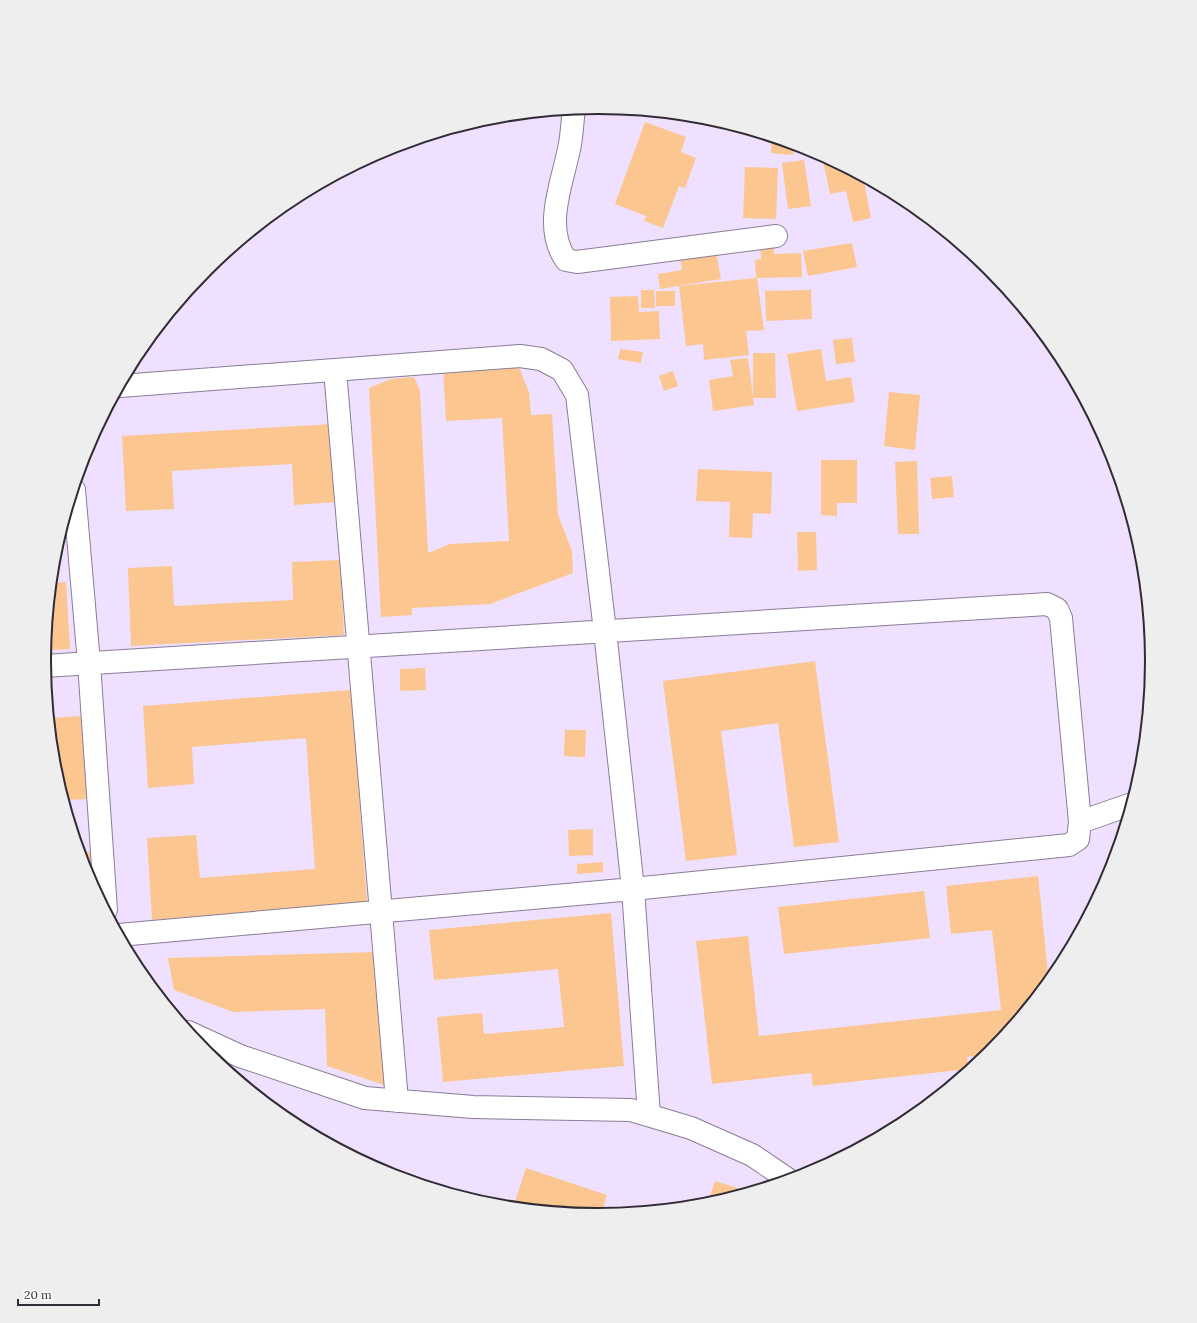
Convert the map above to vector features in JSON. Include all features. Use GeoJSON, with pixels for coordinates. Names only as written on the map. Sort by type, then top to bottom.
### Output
{"type":"FeatureCollection","features":[{"type":"Feature","properties":{"kind":"street"},"geometry":{"type":"LineString","coordinates":[[573,115],[569,148],[554,213],[559,250],[566,260],[577,262],[776,236]]}},
{"type":"Feature","properties":{"kind":"street"},"geometry":{"type":"LineString","coordinates":[[125,386],[520,356],[541,359],[562,370],[577,395],[605,631],[632,889],[649,1115]]}},
{"type":"Feature","properties":{"kind":"street"},"geometry":{"type":"LineString","coordinates":[[335,370],[397,1101]]}},
{"type":"Feature","properties":{"kind":"street"},"geometry":{"type":"LineString","coordinates":[[75,503],[105,900]]}},
{"type":"Feature","properties":{"kind":"street"},"geometry":{"type":"LineString","coordinates":[[51,666],[1047,604],[1057,609],[1061,618],[1080,822],[1078,839],[1069,845],[632,889],[124,935]]}},
{"type":"Feature","properties":{"kind":"street"},"geometry":{"type":"LineString","coordinates":[[1080,822],[1126,806]]}},
{"type":"Feature","properties":{"kind":"street"},"geometry":{"type":"LineString","coordinates":[[201,1038],[240,1056],[365,1098],[474,1107],[631,1110],[691,1128],[752,1156],[783,1176]]}},
{"type":"Feature","properties":{"kind":"building"},"geometry":{"type":"Polygon","coordinates":[[[645,122],[686,137],[681,152],[696,158],[685,188],[679,186],[663,228],[644,221],[646,216],[615,204],[645,122]]]}},
{"type":"Feature","properties":{"kind":"building"},"geometry":{"type":"Polygon","coordinates":[[[772,142],[793,150],[793,155],[771,153],[772,142]]]}},
{"type":"Feature","properties":{"kind":"building"},"geometry":{"type":"Polygon","coordinates":[[[804,160],[811,206],[788,209],[782,163],[804,160]]]}},
{"type":"Feature","properties":{"kind":"building"},"geometry":{"type":"Polygon","coordinates":[[[823,163],[864,183],[871,218],[853,222],[846,191],[830,194],[823,163]]]}},
{"type":"Feature","properties":{"kind":"building"},"geometry":{"type":"Polygon","coordinates":[[[745,167],[778,168],[776,219],[743,218],[745,167]]]}},
{"type":"Feature","properties":{"kind":"building"},"geometry":{"type":"Polygon","coordinates":[[[760,243],[774,243],[774,254],[801,253],[802,277],[757,278],[764,330],[746,331],[749,355],[704,360],[703,344],[686,346],[679,286],[756,278],[755,260],[761,259],[760,243]]]}},
{"type":"Feature","properties":{"kind":"building"},"geometry":{"type":"Polygon","coordinates":[[[852,243],[857,267],[808,276],[803,251],[852,243]]]}},
{"type":"Feature","properties":{"kind":"building"},"geometry":{"type":"Polygon","coordinates":[[[716,252],[721,279],[660,289],[658,274],[682,270],[680,258],[716,252]]]}},
{"type":"Feature","properties":{"kind":"building"},"geometry":{"type":"Polygon","coordinates":[[[641,290],[654,290],[655,308],[641,308],[641,290]]]}},
{"type":"Feature","properties":{"kind":"building"},"geometry":{"type":"Polygon","coordinates":[[[811,290],[812,319],[766,321],[765,291],[811,290]]]}},
{"type":"Feature","properties":{"kind":"building"},"geometry":{"type":"Polygon","coordinates":[[[656,291],[675,291],[675,306],[656,306],[656,291]]]}},
{"type":"Feature","properties":{"kind":"building"},"geometry":{"type":"Polygon","coordinates":[[[638,296],[639,312],[659,311],[660,339],[611,341],[610,297],[638,296]]]}},
{"type":"Feature","properties":{"kind":"building"},"geometry":{"type":"Polygon","coordinates":[[[852,338],[855,362],[836,364],[833,340],[852,338]]]}},
{"type":"Feature","properties":{"kind":"building"},"geometry":{"type":"Polygon","coordinates":[[[620,349],[643,352],[641,363],[618,359],[620,349]]]}},
{"type":"Feature","properties":{"kind":"building"},"geometry":{"type":"Polygon","coordinates":[[[821,349],[826,381],[851,377],[855,402],[797,411],[787,354],[821,349]]]}},
{"type":"Feature","properties":{"kind":"building"},"geometry":{"type":"Polygon","coordinates":[[[753,353],[775,353],[776,398],[753,398],[753,353]]]}},
{"type":"Feature","properties":{"kind":"building"},"geometry":{"type":"Polygon","coordinates":[[[748,358],[754,405],[713,411],[709,380],[733,376],[730,360],[748,358]]]}},
{"type":"Feature","properties":{"kind":"building"},"geometry":{"type":"Polygon","coordinates":[[[518,365],[529,392],[531,415],[552,414],[558,515],[572,551],[573,573],[490,604],[412,608],[412,615],[381,617],[369,388],[391,379],[414,377],[420,390],[428,553],[450,544],[509,541],[502,418],[446,421],[443,369],[518,365]]]}},
{"type":"Feature","properties":{"kind":"building"},"geometry":{"type":"Polygon","coordinates":[[[673,371],[678,386],[664,391],[659,376],[673,371]]]}},
{"type":"Feature","properties":{"kind":"building"},"geometry":{"type":"Polygon","coordinates":[[[889,392],[920,395],[915,450],[884,446],[889,392]]]}},
{"type":"Feature","properties":{"kind":"building"},"geometry":{"type":"Polygon","coordinates":[[[334,424],[338,502],[294,505],[292,464],[172,471],[174,509],[126,511],[122,436],[334,424]]]}},
{"type":"Feature","properties":{"kind":"building"},"geometry":{"type":"Polygon","coordinates":[[[821,460],[857,460],[857,503],[837,503],[837,516],[821,515],[821,460]]]}},
{"type":"Feature","properties":{"kind":"building"},"geometry":{"type":"Polygon","coordinates":[[[917,461],[919,534],[898,534],[895,462],[917,461]]]}},
{"type":"Feature","properties":{"kind":"building"},"geometry":{"type":"Polygon","coordinates":[[[698,469],[772,472],[771,514],[753,513],[752,538],[729,537],[730,502],[696,501],[698,469]]]}},
{"type":"Feature","properties":{"kind":"building"},"geometry":{"type":"Polygon","coordinates":[[[952,476],[954,497],[932,499],[930,478],[952,476]]]}},
{"type":"Feature","properties":{"kind":"building"},"geometry":{"type":"Polygon","coordinates":[[[797,532],[816,532],[817,570],[798,571],[797,532]]]}},
{"type":"Feature","properties":{"kind":"building"},"geometry":{"type":"Polygon","coordinates":[[[340,560],[344,635],[131,646],[128,568],[172,566],[174,606],[293,600],[292,562],[340,560]]]}},
{"type":"Feature","properties":{"kind":"building"},"geometry":{"type":"Polygon","coordinates":[[[66,582],[70,649],[51,650],[52,626],[57,583],[66,582]]]}},
{"type":"Feature","properties":{"kind":"building"},"geometry":{"type":"Polygon","coordinates":[[[815,661],[839,842],[794,847],[778,723],[721,731],[737,855],[686,861],[663,681],[815,661]]]}},
{"type":"Feature","properties":{"kind":"building"},"geometry":{"type":"Polygon","coordinates":[[[425,668],[426,690],[400,691],[400,669],[425,668]]]}},
{"type":"Feature","properties":{"kind":"building"},"geometry":{"type":"Polygon","coordinates":[[[351,690],[367,903],[152,920],[147,838],[196,835],[200,878],[315,869],[306,738],[192,747],[194,784],[148,788],[143,706],[351,690]]]}},
{"type":"Feature","properties":{"kind":"building"},"geometry":{"type":"Polygon","coordinates":[[[81,716],[87,799],[69,800],[62,768],[54,718],[81,716]]]}},
{"type":"Feature","properties":{"kind":"building"},"geometry":{"type":"Polygon","coordinates":[[[565,730],[586,730],[585,757],[564,756],[565,730]]]}},
{"type":"Feature","properties":{"kind":"building"},"geometry":{"type":"Polygon","coordinates":[[[593,829],[593,855],[569,856],[568,830],[593,829]]]}},
{"type":"Feature","properties":{"kind":"building"},"geometry":{"type":"Polygon","coordinates":[[[92,852],[93,870],[86,853],[92,852]]]}},
{"type":"Feature","properties":{"kind":"building"},"geometry":{"type":"Polygon","coordinates":[[[603,862],[603,872],[577,874],[577,864],[603,862]]]}},
{"type":"Feature","properties":{"kind":"building"},"geometry":{"type":"Polygon","coordinates":[[[1038,876],[1048,974],[1033,995],[986,1049],[979,1055],[967,1057],[968,1065],[963,1070],[813,1086],[811,1073],[712,1084],[696,941],[748,936],[759,1036],[1001,1010],[992,930],[951,934],[946,886],[1038,876]]]}},
{"type":"Feature","properties":{"kind":"building"},"geometry":{"type":"Polygon","coordinates":[[[924,891],[930,938],[784,954],[778,907],[924,891]]]}},
{"type":"Feature","properties":{"kind":"building"},"geometry":{"type":"Polygon","coordinates":[[[611,913],[624,1066],[443,1082],[437,1017],[482,1013],[484,1034],[564,1027],[558,969],[434,980],[429,930],[611,913]]]}},
{"type":"Feature","properties":{"kind":"building"},"geometry":{"type":"Polygon","coordinates":[[[376,952],[384,1085],[327,1066],[325,1009],[233,1012],[174,990],[168,958],[376,952]]]}},
{"type":"Feature","properties":{"kind":"building"},"geometry":{"type":"Polygon","coordinates":[[[526,1168],[607,1195],[603,1209],[563,1208],[515,1202],[526,1168]]]}},
{"type":"Feature","properties":{"kind":"building"},"geometry":{"type":"Polygon","coordinates":[[[715,1181],[742,1189],[740,1190],[710,1197],[715,1181]]]}}]}
